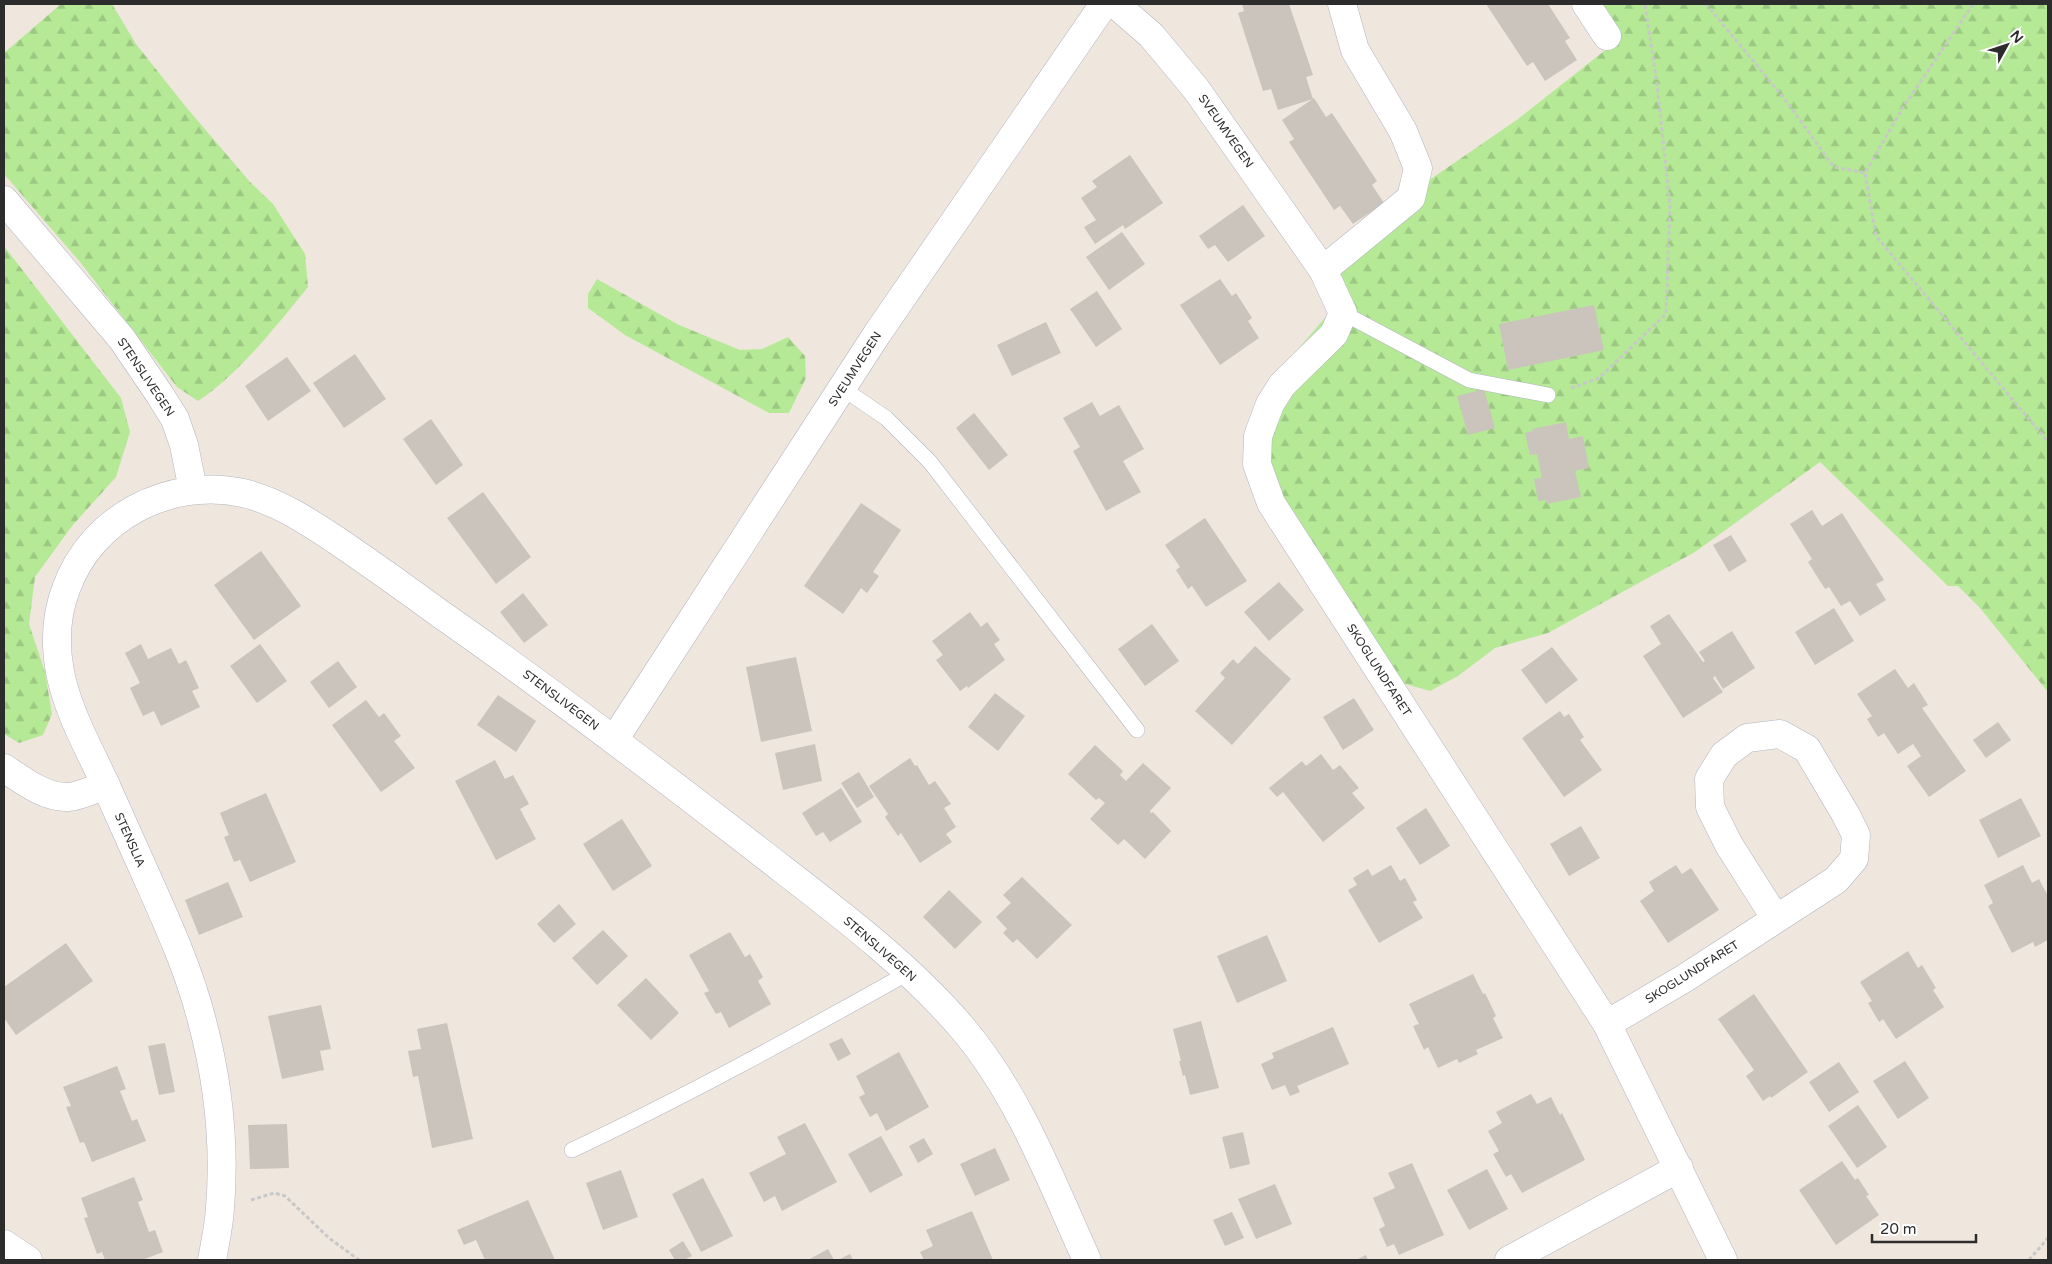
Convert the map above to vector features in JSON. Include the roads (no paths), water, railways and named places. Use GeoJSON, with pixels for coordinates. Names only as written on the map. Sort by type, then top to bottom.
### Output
{"type":"FeatureCollection","features":[{"type":"Feature","properties":{"kind":"street","name":"SVEUMVEGEN"},"geometry":{"type":"LineString","coordinates":[[614,740],[877,334],[1104,4]]}},
{"type":"Feature","properties":{"kind":"street","name":"SVEUMVEGEN"},"geometry":{"type":"LineString","coordinates":[[1115,4],[1151,35],[1191,81],[1323,270],[1343,313]]}},
{"type":"Feature","properties":{"kind":"street"},"geometry":{"type":"LineString","coordinates":[[1323,270],[1410,198],[1418,168],[1403,130],[1355,50],[1342,4]]}},
{"type":"Feature","properties":{"kind":"street"},"geometry":{"type":"LineString","coordinates":[[1586,4],[1607,36]]}},
{"type":"Feature","properties":{"kind":"street","name":"STENSLIVEGEN"},"geometry":{"type":"LineString","coordinates":[[4,200],[122,340],[160,395],[175,419],[181,436],[193,490],[224,490],[243,493],[272,503],[302,519],[349,549],[537,682],[614,740],[822,900],[908,973],[962,1028],[1004,1085],[1040,1156],[1087,1260]]}},
{"type":"Feature","properties":{"kind":"street","name":"SKOGLUNDFARET"},"geometry":{"type":"LineString","coordinates":[[1343,313],[1334,334],[1282,385],[1270,404],[1258,436],[1257,464],[1271,503],[1607,1024],[1723,1260]]}},
{"type":"Feature","properties":{"kind":"street","name":"STENSLIA"},"geometry":{"type":"LineString","coordinates":[[193,490],[172,494],[136,507],[107,529],[83,553],[67,586],[61,604],[57,643],[63,686],[87,747],[174,937],[202,1020],[217,1104],[221,1167],[220,1211],[212,1260]]}},
{"type":"Feature","properties":{"kind":"street","name":"SKOGLUNDFARET"},"geometry":{"type":"LineString","coordinates":[[1607,1024],[1685,978],[1776,919],[1836,880],[1854,859],[1856,835],[1808,749],[1780,734],[1746,738],[1724,755],[1709,779],[1710,807],[1729,845],[1776,919]]}},
{"type":"Feature","properties":{"kind":"street"},"geometry":{"type":"LineString","coordinates":[[4,768],[41,790],[65,797],[106,785]]}},
{"type":"Feature","properties":{"kind":"street"},"geometry":{"type":"LineString","coordinates":[[1509,1260],[1679,1168]]}},
{"type":"Feature","properties":{"kind":"street"},"geometry":{"type":"LineString","coordinates":[[4,1244],[28,1260]]}},
{"type":"Feature","properties":{"kind":"lane"},"geometry":{"type":"LineString","coordinates":[[1343,313],[1470,380],[1548,395]]}},
{"type":"Feature","properties":{"kind":"lane"},"geometry":{"type":"LineString","coordinates":[[842,388],[886,418],[930,462],[1137,730]]}},
{"type":"Feature","properties":{"kind":"lane"},"geometry":{"type":"LineString","coordinates":[[572,1150],[644,1116],[767,1052],[908,973]]}}]}
